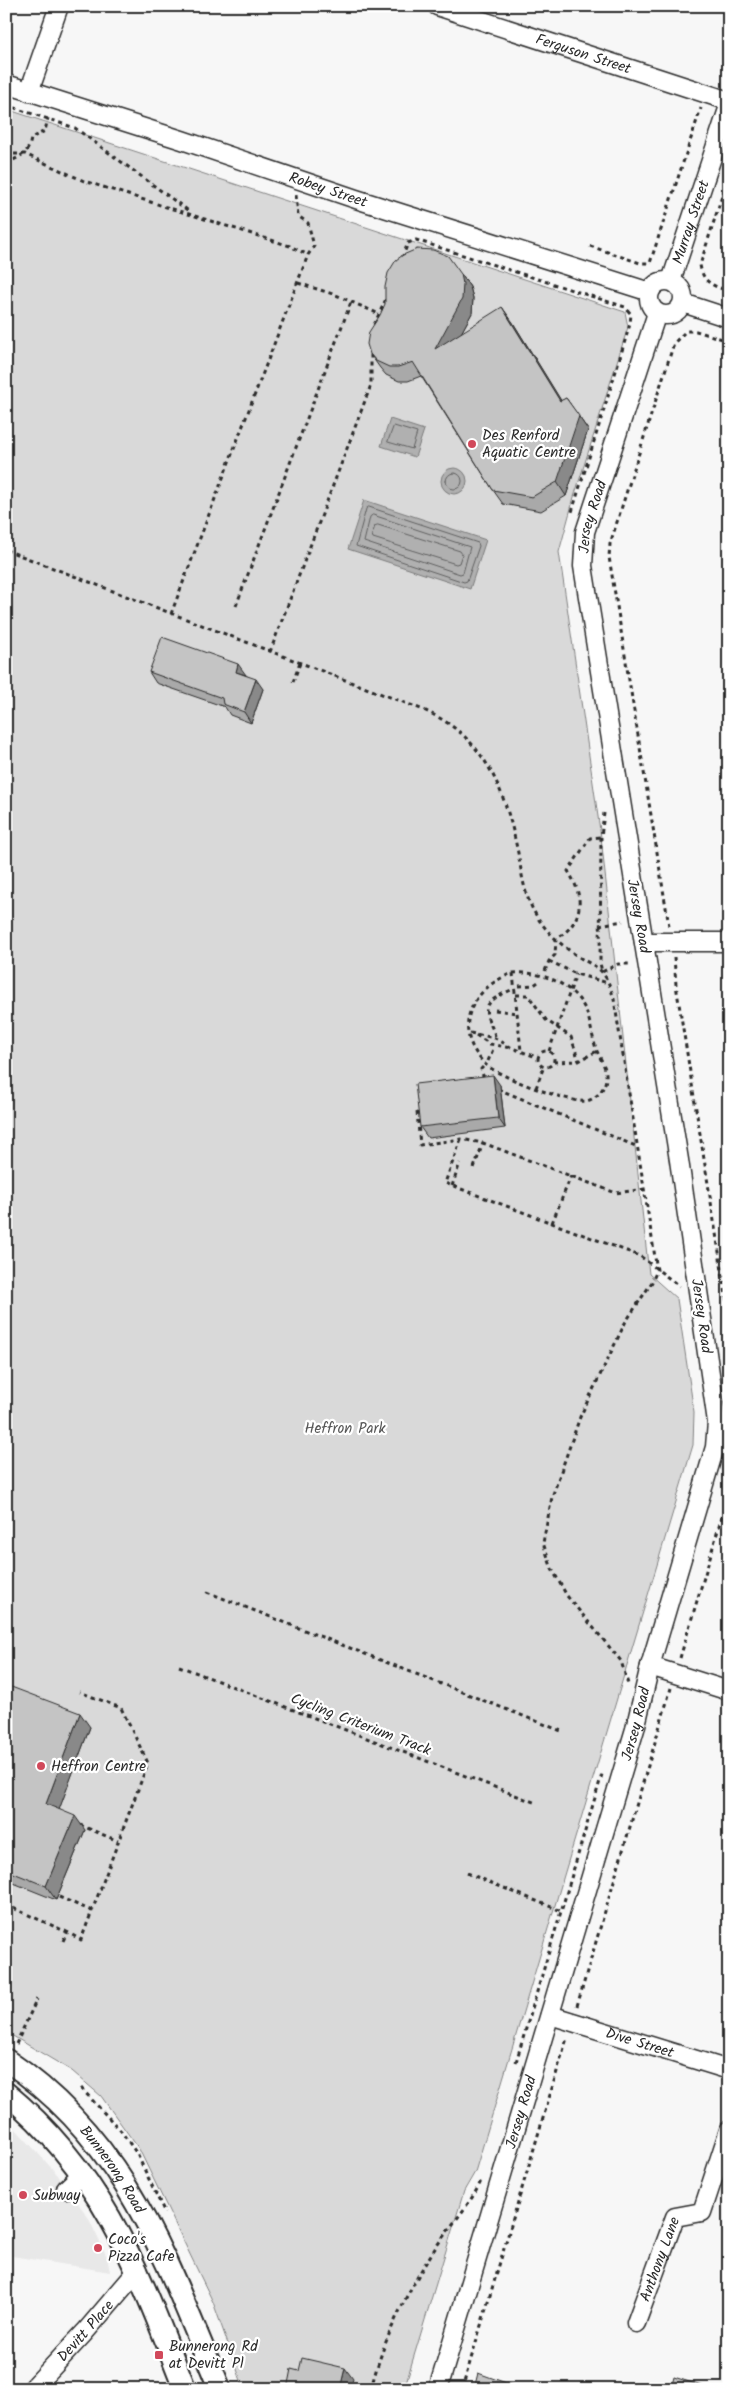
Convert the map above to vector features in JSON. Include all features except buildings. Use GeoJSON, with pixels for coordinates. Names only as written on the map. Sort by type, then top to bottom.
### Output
{"type":"FeatureCollection","features":[{"type":"Feature","properties":{"kind":"main road","name":"Bunnerong Road"},"geometry":{"type":"LineString","coordinates":[[11,2052],[62,2104],[110,2160],[153,2233],[220,2389]]}},
{"type":"Feature","properties":{"kind":"main road","name":"Bunnerong Road"},"geometry":{"type":"LineString","coordinates":[[6,2093],[42,2126],[83,2173],[103,2204],[138,2270],[185,2389]]}},
{"type":"Feature","properties":{"kind":"street"},"geometry":{"type":"LineString","coordinates":[[29,92],[59,6]]}},
{"type":"Feature","properties":{"kind":"street","name":"Ferguson Street"},"geometry":{"type":"LineString","coordinates":[[437,6],[729,101]]}},
{"type":"Feature","properties":{"kind":"street","name":"Robey Street"},"geometry":{"type":"LineString","coordinates":[[6,84],[182,140],[298,180],[650,292]]}},
{"type":"Feature","properties":{"kind":"street","name":"Murray Street"},"geometry":{"type":"LineString","coordinates":[[671,281],[729,106]]}},
{"type":"Feature","properties":{"kind":"street"},"geometry":{"type":"LineString","coordinates":[[671,281],[683,292],[683,303],[672,314],[657,313],[650,304],[650,292],[656,284],[671,281]]}},
{"type":"Feature","properties":{"kind":"street"},"geometry":{"type":"LineString","coordinates":[[683,303],[729,318]]}},
{"type":"Feature","properties":{"kind":"street","name":"Jersey Road"},"geometry":{"type":"LineString","coordinates":[[438,2389],[635,1729],[650,1666],[722,1449],[644,942],[606,718],[584,566],[585,532],[657,313]]}},
{"type":"Feature","properties":{"kind":"street"},"geometry":{"type":"LineString","coordinates":[[644,942],[729,942]]}},
{"type":"Feature","properties":{"kind":"street"},"geometry":{"type":"LineString","coordinates":[[650,1666],[729,1691]]}},
{"type":"Feature","properties":{"kind":"street","name":"Dive Street"},"geometry":{"type":"LineString","coordinates":[[550,2015],[729,2070]]}},
{"type":"Feature","properties":{"kind":"street","name":"Anthony Lane"},"geometry":{"type":"LineString","coordinates":[[636,2323],[675,2217],[702,2212],[729,2130]]}},
{"type":"Feature","properties":{"kind":"street"},"geometry":{"type":"LineString","coordinates":[[66,2189],[83,2173]]}},
{"type":"Feature","properties":{"kind":"street","name":"Devitt Place"},"geometry":{"type":"LineString","coordinates":[[32,2389],[85,2332],[138,2270]]}},
{"type":"Feature","properties":{"kind":"path"},"geometry":{"type":"LineString","coordinates":[[590,246],[640,262],[650,263],[706,93]]}},
{"type":"Feature","properties":{"kind":"path"},"geometry":{"type":"LineString","coordinates":[[6,104],[75,128],[193,214]]}},
{"type":"Feature","properties":{"kind":"path"},"geometry":{"type":"LineString","coordinates":[[6,164],[25,154],[30,148],[31,138],[45,131],[48,118]]}},
{"type":"Feature","properties":{"kind":"path"},"geometry":{"type":"LineString","coordinates":[[6,154],[25,154],[84,181],[290,246],[308,255]]}},
{"type":"Feature","properties":{"kind":"path"},"geometry":{"type":"LineString","coordinates":[[729,174],[700,265],[710,285],[729,291]]}},
{"type":"Feature","properties":{"kind":"path"},"geometry":{"type":"LineString","coordinates":[[171,614],[308,255],[314,246],[308,224],[298,216],[295,200],[298,180]]}},
{"type":"Feature","properties":{"kind":"path"},"geometry":{"type":"LineString","coordinates":[[399,266],[408,243],[416,240],[625,307],[630,314]]}},
{"type":"Feature","properties":{"kind":"path"},"geometry":{"type":"LineString","coordinates":[[298,283],[379,314]]}},
{"type":"Feature","properties":{"kind":"path"},"geometry":{"type":"LineString","coordinates":[[373,330],[389,292]]}},
{"type":"Feature","properties":{"kind":"path"},"geometry":{"type":"LineString","coordinates":[[236,606],[351,302]]}},
{"type":"Feature","properties":{"kind":"path","name":"Jersey Road"},"geometry":{"type":"LineString","coordinates":[[729,341],[696,331],[686,331],[674,343],[610,544],[609,557],[664,904],[673,942],[676,985],[729,1314]]}},
{"type":"Feature","properties":{"kind":"path"},"geometry":{"type":"LineString","coordinates":[[270,652],[371,386],[370,346]]}},
{"type":"Feature","properties":{"kind":"path"},"geometry":{"type":"LineString","coordinates":[[6,550],[433,714],[460,731],[489,765],[506,803],[530,905],[543,925],[556,939],[602,972],[609,983],[614,999],[645,1189],[657,1270],[652,1282],[625,1323],[580,1417],[552,1497],[543,1543],[552,1569],[567,1596],[621,1661],[629,1686],[632,1677]]}},
{"type":"Feature","properties":{"kind":"path"},"geometry":{"type":"LineString","coordinates":[[293,682],[300,663]]}},
{"type":"Feature","properties":{"kind":"path"},"geometry":{"type":"LineString","coordinates":[[556,939],[571,928],[581,906],[574,880],[568,870],[590,838],[601,836]]}},
{"type":"Feature","properties":{"kind":"path"},"geometry":{"type":"LineString","coordinates":[[545,971],[549,961],[555,955],[556,939]]}},
{"type":"Feature","properties":{"kind":"path"},"geometry":{"type":"LineString","coordinates":[[549,961],[576,974],[609,983]]}},
{"type":"Feature","properties":{"kind":"path"},"geometry":{"type":"LineString","coordinates":[[602,972],[618,964],[647,963]]}},
{"type":"Feature","properties":{"kind":"path"},"geometry":{"type":"LineString","coordinates":[[534,973],[570,990],[585,1010],[597,1051],[603,1061],[606,1079],[603,1087],[594,1098],[582,1101],[571,1100],[536,1088],[502,1074],[485,1064],[476,1053],[470,1033],[470,1010],[475,1000],[490,984],[513,974],[534,973]]}},
{"type":"Feature","properties":{"kind":"path"},"geometry":{"type":"LineString","coordinates":[[513,974],[521,1051]]}},
{"type":"Feature","properties":{"kind":"path"},"geometry":{"type":"LineString","coordinates":[[549,1051],[576,974]]}},
{"type":"Feature","properties":{"kind":"path"},"geometry":{"type":"LineString","coordinates":[[519,986],[534,984],[541,980]]}},
{"type":"Feature","properties":{"kind":"path"},"geometry":{"type":"LineString","coordinates":[[495,1036],[495,1027],[486,1013],[486,1007],[494,997],[511,990]]}},
{"type":"Feature","properties":{"kind":"path"},"geometry":{"type":"LineString","coordinates":[[516,995],[528,995],[534,1001],[540,1014],[571,1037],[578,1061]]}},
{"type":"Feature","properties":{"kind":"path"},"geometry":{"type":"LineString","coordinates":[[495,1010],[517,1013]]}},
{"type":"Feature","properties":{"kind":"path"},"geometry":{"type":"LineString","coordinates":[[470,1033],[495,1038],[512,1048]]}},
{"type":"Feature","properties":{"kind":"path"},"geometry":{"type":"LineString","coordinates":[[476,1034],[490,1044],[512,1048],[539,1058]]}},
{"type":"Feature","properties":{"kind":"path"},"geometry":{"type":"LineString","coordinates":[[488,1061],[494,1046]]}},
{"type":"Feature","properties":{"kind":"path"},"geometry":{"type":"LineString","coordinates":[[549,1051],[541,1053],[539,1058],[539,1062],[544,1066],[549,1066],[554,1062],[578,1061],[597,1051]]}},
{"type":"Feature","properties":{"kind":"path"},"geometry":{"type":"LineString","coordinates":[[549,1051],[553,1054],[554,1062]]}},
{"type":"Feature","properties":{"kind":"path"},"geometry":{"type":"LineString","coordinates":[[536,1088],[544,1066]]}},
{"type":"Feature","properties":{"kind":"path"},"geometry":{"type":"LineString","coordinates":[[483,1067],[481,1069],[485,1084]]}},
{"type":"Feature","properties":{"kind":"path"},"geometry":{"type":"LineString","coordinates":[[494,1088],[638,1147]]}},
{"type":"Feature","properties":{"kind":"path"},"geometry":{"type":"LineString","coordinates":[[417,1112],[420,1145],[461,1139],[483,1143],[616,1193],[645,1189]]}},
{"type":"Feature","properties":{"kind":"path"},"geometry":{"type":"LineString","coordinates":[[461,1139],[445,1183],[640,1256],[657,1270],[678,1283],[681,1289]]}},
{"type":"Feature","properties":{"kind":"path"},"geometry":{"type":"LineString","coordinates":[[474,1168],[483,1143]]}},
{"type":"Feature","properties":{"kind":"path"},"geometry":{"type":"LineString","coordinates":[[452,1186],[460,1163]]}},
{"type":"Feature","properties":{"kind":"path"},"geometry":{"type":"LineString","coordinates":[[552,1223],[571,1176]]}},
{"type":"Feature","properties":{"kind":"path","name":"Jersey Road"},"geometry":{"type":"LineString","coordinates":[[462,2389],[729,1494]]}},
{"type":"Feature","properties":{"kind":"path"},"geometry":{"type":"LineString","coordinates":[[208,1592],[564,1732]]}},
{"type":"Feature","properties":{"kind":"path","name":"Cycling Criterium Track"},"geometry":{"type":"LineString","coordinates":[[179,1666],[536,1804]]}},
{"type":"Feature","properties":{"kind":"path"},"geometry":{"type":"LineString","coordinates":[[6,1905],[81,1940],[148,1763],[121,1708],[80,1692]]}},
{"type":"Feature","properties":{"kind":"path"},"geometry":{"type":"LineString","coordinates":[[514,2070],[603,1770]]}},
{"type":"Feature","properties":{"kind":"path"},"geometry":{"type":"LineString","coordinates":[[74,1822],[118,1841]]}},
{"type":"Feature","properties":{"kind":"path"},"geometry":{"type":"LineString","coordinates":[[467,1873],[560,1910]]}},
{"type":"Feature","properties":{"kind":"path"},"geometry":{"type":"LineString","coordinates":[[59,1897],[92,1911]]}},
{"type":"Feature","properties":{"kind":"path"},"geometry":{"type":"LineString","coordinates":[[63,1941],[67,1932]]}},
{"type":"Feature","properties":{"kind":"path"},"geometry":{"type":"LineString","coordinates":[[11,2052],[37,1999]]}},
{"type":"Feature","properties":{"kind":"path"},"geometry":{"type":"LineString","coordinates":[[371,2389],[387,2336],[433,2251],[478,2186],[483,2175]]}},
{"type":"Feature","properties":{"kind":"shaded area"},"geometry":{"type":"Polygon","coordinates":[[[6,2123],[14,2127],[57,2174],[88,2217],[107,2257],[110,2272],[6,2255],[6,2123]]]}},
{"type":"Feature","properties":{"kind":"green space","name":"Heffron Park"},"geometry":{"type":"Polygon","coordinates":[[[6,109],[625,312],[628,327],[574,497],[559,552],[601,837],[649,1274],[677,1299],[694,1412],[693,1445],[475,2172],[464,2191],[404,2389],[244,2389],[213,2302],[139,2149],[101,2096],[72,2071],[6,2032],[6,109]]]}},
{"type":"Feature","properties":{"kind":"water"},"geometry":{"type":"Polygon","coordinates":[[[390,419],[424,430],[415,457],[381,446],[390,419]]]}},
{"type":"Feature","properties":{"kind":"water"},"geometry":{"type":"Polygon","coordinates":[[[454,468],[463,472],[467,481],[463,490],[454,494],[445,490],[441,481],[445,472],[454,468]]]}},
{"type":"Feature","properties":{"kind":"water"},"geometry":{"type":"Polygon","coordinates":[[[364,500],[486,540],[470,589],[348,549],[364,500]]]}},
{"type":"Feature","properties":{"kind":"place","name":"Des Renford Aquatic Centre"},"geometry":{"type":"Point","coordinates":[472,444]}},
{"type":"Feature","properties":{"kind":"place","name":"Heffron Centre"},"geometry":{"type":"Point","coordinates":[41,1766]}},
{"type":"Feature","properties":{"kind":"place","name":"Subway"},"geometry":{"type":"Point","coordinates":[23,2195]}},
{"type":"Feature","properties":{"kind":"place","name":"Coco's Pizza Cafe"},"geometry":{"type":"Point","coordinates":[98,2248]}},
{"type":"Feature","properties":{"kind":"place","name":"Bunnerong Rd at Devitt Pl"},"geometry":{"type":"Point","coordinates":[159,2355]}}]}
